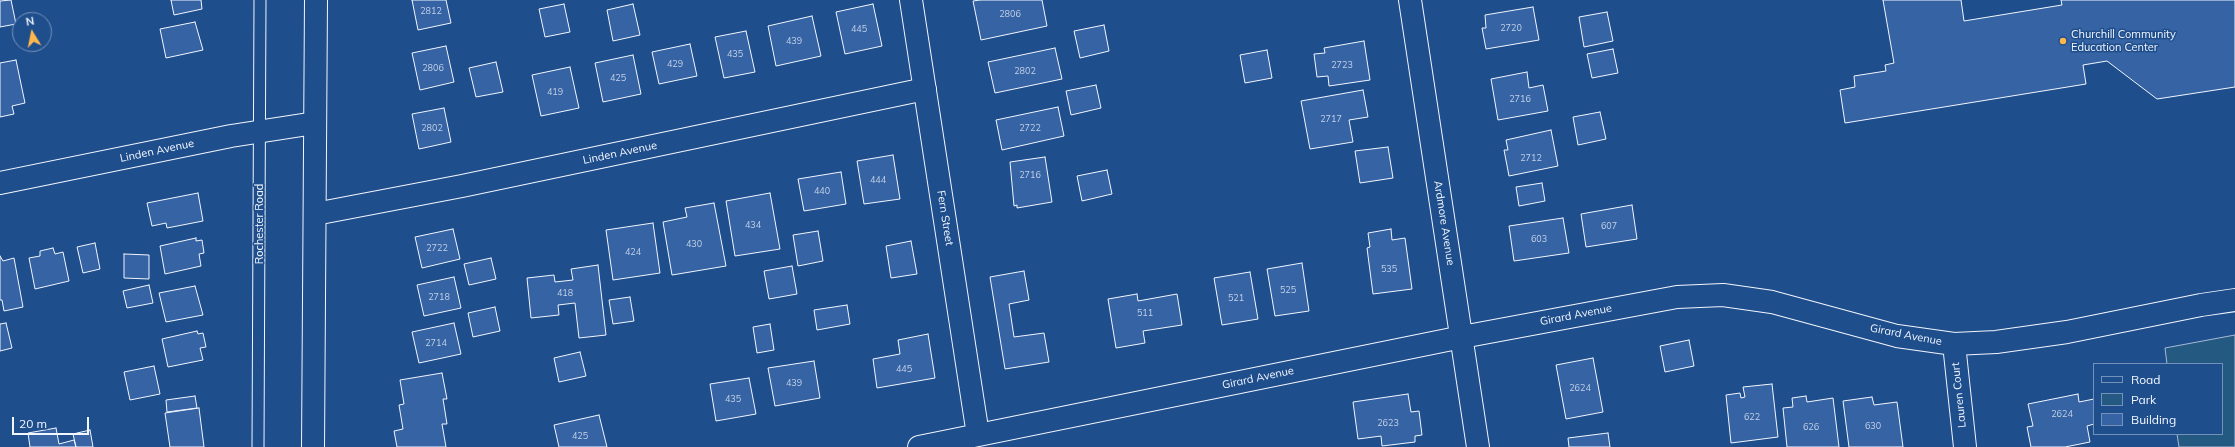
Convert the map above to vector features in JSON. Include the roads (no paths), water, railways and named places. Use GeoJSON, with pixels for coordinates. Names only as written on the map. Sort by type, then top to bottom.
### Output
{"type":"FeatureCollection","features":[{"type":"Feature","properties":{"kind":"street"},"geometry":{"type":"LineString","coordinates":[[313,447],[316,0]]}},
{"type":"Feature","properties":{"kind":"street","name":"Fern Street"},"geometry":{"type":"LineString","coordinates":[[912,0],[978,435]]}},
{"type":"Feature","properties":{"kind":"street","name":"Ardmore Avenue"},"geometry":{"type":"LineString","coordinates":[[1410,0],[1478,447]]}},
{"type":"Feature","properties":{"kind":"street","name":"Linden Avenue"},"geometry":{"type":"LineString","coordinates":[[315,214],[470,184],[925,89]]}},
{"type":"Feature","properties":{"kind":"street","name":"Linden Avenue"},"geometry":{"type":"LineString","coordinates":[[0,183],[261,130],[315,123]]}},
{"type":"Feature","properties":{"kind":"street","name":"Girard Avenue"},"geometry":{"type":"LineString","coordinates":[[920,447],[1462,337],[1677,296],[1722,295],[1772,302],[1897,336],[1954,344],[1996,342],[2067,332],[2201,305],[2235,300]]}},
{"type":"Feature","properties":{"kind":"street","name":"Lauren Court"},"geometry":{"type":"LineString","coordinates":[[1954,344],[1965,447]]}},
{"type":"Feature","properties":{"kind":"lane","name":"Rochester Road"},"geometry":{"type":"LineString","coordinates":[[258,447],[261,130],[260,0]]}},
{"type":"Feature","properties":{"kind":"place","name":"Churchill Community Education Center"},"geometry":{"type":"Point","coordinates":[2063,41]}}]}
